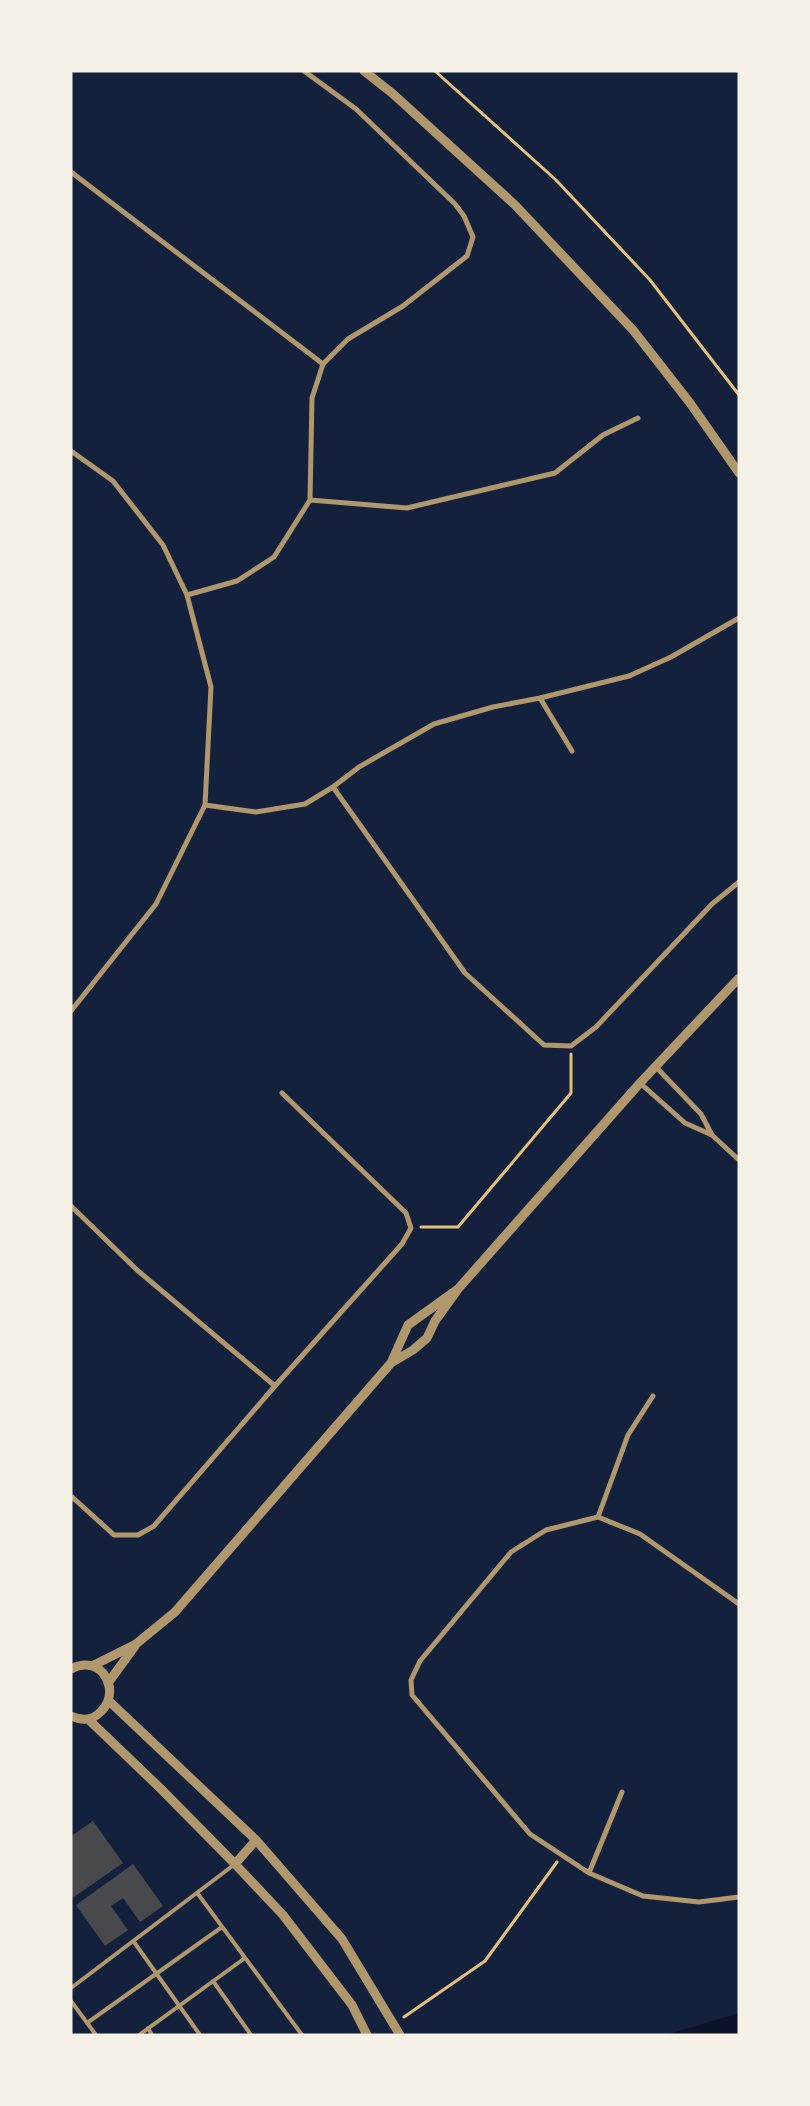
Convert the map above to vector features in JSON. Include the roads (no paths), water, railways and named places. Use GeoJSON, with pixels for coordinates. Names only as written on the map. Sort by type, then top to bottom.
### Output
{"type":"FeatureCollection","features":[{"type":"Feature","properties":{"kind":"street"},"geometry":{"type":"LineString","coordinates":[[187,594],[237,581],[274,557],[310,500],[312,398],[323,364],[348,339],[403,306],[467,256],[473,237],[464,216],[454,204],[356,109],[304,71]]}},
{"type":"Feature","properties":{"kind":"street"},"geometry":{"type":"LineString","coordinates":[[364,71],[392,93],[515,205],[633,330],[690,403],[739,473]]}},
{"type":"Feature","properties":{"kind":"street"},"geometry":{"type":"LineString","coordinates":[[71,172],[323,364]]}},
{"type":"Feature","properties":{"kind":"street"},"geometry":{"type":"LineString","coordinates":[[310,500],[407,508],[546,475],[555,472],[603,435],[638,418]]}},
{"type":"Feature","properties":{"kind":"street"},"geometry":{"type":"LineString","coordinates":[[71,451],[113,481],[163,545],[187,594],[211,687],[205,805],[156,904],[71,1011]]}},
{"type":"Feature","properties":{"kind":"street"},"geometry":{"type":"LineString","coordinates":[[205,805],[256,812],[305,804],[333,787],[359,767],[434,724],[493,707],[540,698],[629,676],[671,657],[739,618]]}},
{"type":"Feature","properties":{"kind":"street"},"geometry":{"type":"LineString","coordinates":[[540,698],[572,751]]}},
{"type":"Feature","properties":{"kind":"street"},"geometry":{"type":"LineString","coordinates":[[333,787],[465,973],[544,1045],[570,1046],[596,1027],[712,904],[739,882]]}},
{"type":"Feature","properties":{"kind":"street"},"geometry":{"type":"LineString","coordinates":[[391,1363],[413,1350],[427,1338],[435,1321],[458,1289],[640,1083],[739,978]]}},
{"type":"Feature","properties":{"kind":"street"},"geometry":{"type":"LineString","coordinates":[[656,1067],[701,1114],[712,1136]]}},
{"type":"Feature","properties":{"kind":"street"},"geometry":{"type":"LineString","coordinates":[[640,1083],[685,1123],[712,1136],[739,1160]]}},
{"type":"Feature","properties":{"kind":"street"},"geometry":{"type":"LineString","coordinates":[[71,1496],[114,1534],[138,1535],[154,1526],[275,1386],[402,1244],[411,1228],[406,1213],[282,1094]]}},
{"type":"Feature","properties":{"kind":"street"},"geometry":{"type":"LineString","coordinates":[[71,1206],[137,1270],[275,1386]]}},
{"type":"Feature","properties":{"kind":"street"},"geometry":{"type":"LineString","coordinates":[[71,1669],[92,1666],[136,1644],[175,1612],[391,1363],[408,1324],[458,1289]]}},
{"type":"Feature","properties":{"kind":"street"},"geometry":{"type":"LineString","coordinates":[[598,1517],[628,1435],[653,1396]]}},
{"type":"Feature","properties":{"kind":"street"},"geometry":{"type":"LineString","coordinates":[[738,1603],[640,1534],[598,1517],[546,1530],[512,1552],[420,1661],[411,1680],[412,1695],[530,1834],[589,1873],[643,1896],[699,1902],[739,1897]]}},
{"type":"Feature","properties":{"kind":"street"},"geometry":{"type":"LineString","coordinates":[[108,1683],[136,1644]]}},
{"type":"Feature","properties":{"kind":"street"},"geometry":{"type":"LineString","coordinates":[[73,1720],[94,1717],[103,1711],[109,1701],[110,1689],[103,1672],[92,1666]]}},
{"type":"Feature","properties":{"kind":"street"},"geometry":{"type":"LineString","coordinates":[[109,1701],[256,1840],[342,1940],[400,2035]]}},
{"type":"Feature","properties":{"kind":"street"},"geometry":{"type":"LineString","coordinates":[[88,1719],[236,1864],[283,1916],[346,1998],[367,2035]]}},
{"type":"Feature","properties":{"kind":"street"},"geometry":{"type":"LineString","coordinates":[[589,1873],[622,1792]]}},
{"type":"Feature","properties":{"kind":"street"},"geometry":{"type":"LineString","coordinates":[[236,1864],[256,1840]]}},
{"type":"Feature","properties":{"kind":"lane"},"geometry":{"type":"LineString","coordinates":[[71,1988],[236,1864]]}},
{"type":"Feature","properties":{"kind":"lane"},"geometry":{"type":"LineString","coordinates":[[198,1894],[302,2035]]}},
{"type":"Feature","properties":{"kind":"lane"},"geometry":{"type":"LineString","coordinates":[[87,2023],[222,1927]]}},
{"type":"Feature","properties":{"kind":"lane"},"geometry":{"type":"LineString","coordinates":[[134,1942],[200,2035]]}},
{"type":"Feature","properties":{"kind":"lane"},"geometry":{"type":"LineString","coordinates":[[139,2035],[245,1958]]}},
{"type":"Feature","properties":{"kind":"lane"},"geometry":{"type":"LineString","coordinates":[[213,1981],[251,2035]]}},
{"type":"Feature","properties":{"kind":"lane"},"geometry":{"type":"LineString","coordinates":[[71,2001],[96,2035]]}},
{"type":"Feature","properties":{"kind":"lane"},"geometry":{"type":"LineString","coordinates":[[148,2028],[152,2035]]}},
{"type":"Feature","properties":{"kind":"water"},"geometry":{"type":"Polygon","coordinates":[[[739,2013],[739,2035],[665,2035],[739,2013]]]}}]}
